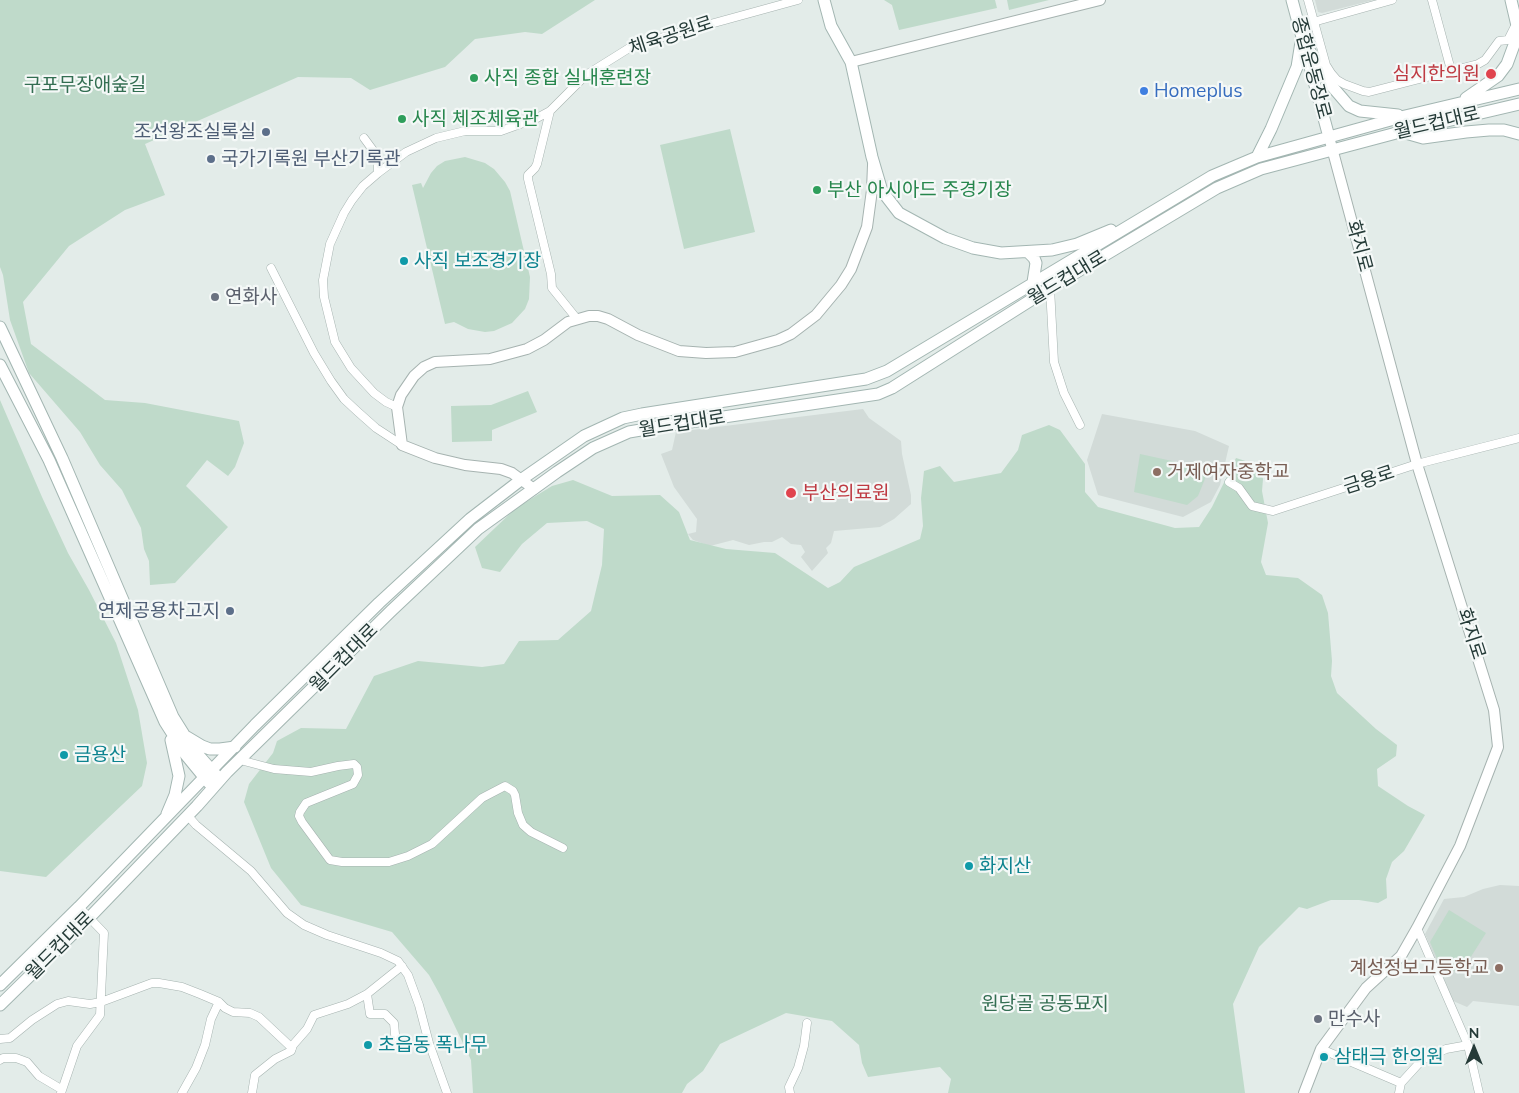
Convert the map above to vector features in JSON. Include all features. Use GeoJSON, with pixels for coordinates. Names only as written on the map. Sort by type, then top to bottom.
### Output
{"type":"FeatureCollection","features":[{"type":"Feature","properties":{"kind":"main road"},"geometry":{"type":"LineString","coordinates":[[824,0],[831,26],[851,62],[872,157],[882,190],[899,213],[945,238],[972,248],[1001,253],[1052,250],[1077,244],[1136,221]]}},
{"type":"Feature","properties":{"kind":"main road","name":"종합운동장로"},"geometry":{"type":"LineString","coordinates":[[1292,0],[1329,137]]}},
{"type":"Feature","properties":{"kind":"main road"},"geometry":{"type":"LineString","coordinates":[[1455,105],[1498,76],[1506,64],[1514,46],[1518,29],[1511,0]]}},
{"type":"Feature","properties":{"kind":"main road"},"geometry":{"type":"LineString","coordinates":[[1302,38],[1330,84],[1349,106],[1360,111],[1405,116]]}},
{"type":"Feature","properties":{"kind":"main road"},"geometry":{"type":"LineString","coordinates":[[1257,157],[1297,67],[1302,38]]}},
{"type":"Feature","properties":{"kind":"main road","name":"월드컵대로"},"geometry":{"type":"LineString","coordinates":[[0,985],[79,907],[234,747],[379,603],[470,519],[522,479],[584,436],[623,418],[667,409],[866,380],[887,371],[1212,176],[1257,157],[1405,116],[1519,89]]}},
{"type":"Feature","properties":{"kind":"main road","name":"월드컵대로"},"geometry":{"type":"LineString","coordinates":[[0,1005],[89,918],[240,760],[391,611],[478,529],[592,448],[630,432],[878,394],[892,388],[1050,288],[1217,188],[1261,169],[1400,132],[1519,104]]}},
{"type":"Feature","properties":{"kind":"main road"},"geometry":{"type":"LineString","coordinates":[[1400,132],[1423,138],[1484,130],[1504,130],[1519,134]]}},
{"type":"Feature","properties":{"kind":"main road"},"geometry":{"type":"LineString","coordinates":[[1028,252],[1036,263],[1033,282]]}},
{"type":"Feature","properties":{"kind":"main road"},"geometry":{"type":"LineString","coordinates":[[0,327],[62,458],[173,717],[208,775]]}},
{"type":"Feature","properties":{"kind":"main road"},"geometry":{"type":"LineString","coordinates":[[0,365],[49,460],[165,722],[175,754],[178,776],[175,795],[164,820]]}},
{"type":"Feature","properties":{"kind":"main road"},"geometry":{"type":"LineString","coordinates":[[165,722],[186,755],[217,784]]}},
{"type":"Feature","properties":{"kind":"main road"},"geometry":{"type":"LineString","coordinates":[[184,734],[194,742],[210,748],[234,747]]}},
{"type":"Feature","properties":{"kind":"street","name":"체육공원로"},"geometry":{"type":"LineString","coordinates":[[397,406],[386,402],[374,393],[351,368],[335,342],[324,297],[323,280],[326,263],[330,244],[336,229],[352,200],[378,173],[406,152],[436,138],[465,131],[501,131],[516,127],[550,111],[586,75],[634,44],[798,0]]}},
{"type":"Feature","properties":{"kind":"street"},"geometry":{"type":"LineString","coordinates":[[851,62],[1100,0]]}},
{"type":"Feature","properties":{"kind":"street","name":"종합운동장로"},"geometry":{"type":"LineString","coordinates":[[1308,0],[1326,64],[1337,80],[1351,88],[1369,92],[1478,64],[1485,60],[1499,41],[1508,40],[1518,29]]}},
{"type":"Feature","properties":{"kind":"street"},"geometry":{"type":"LineString","coordinates":[[1299,26],[1392,0]]}},
{"type":"Feature","properties":{"kind":"street"},"geometry":{"type":"LineString","coordinates":[[1432,0],[1451,70]]}},
{"type":"Feature","properties":{"kind":"street"},"geometry":{"type":"LineString","coordinates":[[550,111],[536,168],[528,175],[528,180],[551,274],[552,288],[577,318]]}},
{"type":"Feature","properties":{"kind":"street","name":"화지로"},"geometry":{"type":"LineString","coordinates":[[1304,1093],[1321,1049],[1366,988],[1401,956],[1417,928],[1460,846],[1498,747],[1492,701],[1417,464],[1329,137]]}},
{"type":"Feature","properties":{"kind":"street"},"geometry":{"type":"LineString","coordinates":[[364,138],[378,157],[378,173]]}},
{"type":"Feature","properties":{"kind":"street"},"geometry":{"type":"LineString","coordinates":[[402,445],[397,406],[406,385],[424,367],[446,360],[474,361],[508,355],[527,349],[577,318],[598,316],[608,319],[638,336],[679,351],[728,352],[764,345],[791,334],[805,324],[828,301],[851,269],[857,256],[867,227],[872,190],[872,157]]}},
{"type":"Feature","properties":{"kind":"street"},"geometry":{"type":"LineString","coordinates":[[271,268],[314,353],[331,381],[344,399],[376,428],[402,445],[435,458],[501,469],[522,479],[534,488]]}},
{"type":"Feature","properties":{"kind":"street"},"geometry":{"type":"LineString","coordinates":[[1050,288],[1054,362],[1064,393],[1080,425]]}},
{"type":"Feature","properties":{"kind":"street"},"geometry":{"type":"LineString","coordinates":[[1516,439],[1519,447]]}},
{"type":"Feature","properties":{"kind":"street","name":"금용로"},"geometry":{"type":"LineString","coordinates":[[1229,482],[1239,488],[1252,506],[1273,511],[1417,464],[1516,439]]}},
{"type":"Feature","properties":{"kind":"street"},"geometry":{"type":"LineString","coordinates":[[240,760],[274,769],[311,772],[354,764],[357,767],[358,775],[353,784],[306,803],[300,812],[299,816],[302,822],[330,860],[342,862],[388,862],[408,856],[432,844],[482,798],[505,786],[513,790],[522,825],[531,832],[563,848]]}},
{"type":"Feature","properties":{"kind":"street"},"geometry":{"type":"LineString","coordinates":[[188,816],[196,825],[251,871],[287,913],[327,935],[381,952],[398,961],[408,975],[420,1005],[429,1043],[447,1093]]}},
{"type":"Feature","properties":{"kind":"street"},"geometry":{"type":"LineString","coordinates":[[0,1060],[3,1058],[16,1058],[27,1062],[39,1076],[61,1091],[77,1046],[100,1015],[104,933],[79,907]]}},
{"type":"Feature","properties":{"kind":"street"},"geometry":{"type":"LineString","coordinates":[[1417,928],[1468,1044],[1479,1093]]}},
{"type":"Feature","properties":{"kind":"street"},"geometry":{"type":"LineString","coordinates":[[252,1093],[255,1075],[275,1058],[291,1051],[307,1029],[314,1015],[348,1004],[367,994],[402,966]]}},
{"type":"Feature","properties":{"kind":"street"},"geometry":{"type":"LineString","coordinates":[[0,1039],[10,1038],[32,1020],[57,1004],[101,1002],[152,983],[159,983],[182,987],[218,1002],[233,1012],[250,1013],[259,1017],[292,1048]]}},
{"type":"Feature","properties":{"kind":"street"},"geometry":{"type":"LineString","coordinates":[[367,994],[370,1014],[385,1014],[394,1023],[396,1045]]}},
{"type":"Feature","properties":{"kind":"street"},"geometry":{"type":"LineString","coordinates":[[182,1093],[196,1068],[218,1002]]}},
{"type":"Feature","properties":{"kind":"street"},"geometry":{"type":"LineString","coordinates":[[790,1093],[789,1087],[798,1068],[804,1046],[807,1023]]}},
{"type":"Feature","properties":{"kind":"street"},"geometry":{"type":"LineString","coordinates":[[1399,1093],[1401,1083],[1422,1060],[1446,1049],[1468,1044]]}},
{"type":"Feature","properties":{"kind":"street"},"geometry":{"type":"LineString","coordinates":[[1321,1049],[1401,1083]]}},
{"type":"Feature","properties":{"kind":"shaded area"},"geometry":{"type":"Polygon","coordinates":[[[1315,0],[1374,0],[1322,13],[1318,12],[1315,0]]]}},
{"type":"Feature","properties":{"kind":"shaded area"},"geometry":{"type":"Polygon","coordinates":[[[863,409],[869,418],[901,441],[911,504],[894,519],[880,527],[834,531],[831,543],[826,548],[828,553],[812,571],[801,557],[805,552],[801,545],[791,544],[782,537],[772,542],[749,545],[733,540],[710,546],[693,540],[688,534],[696,532],[697,519],[674,487],[661,454],[672,450],[676,432],[863,409]]]}},
{"type":"Feature","properties":{"kind":"shaded area","name":"거제여자중학교"},"geometry":{"type":"Polygon","coordinates":[[[1102,414],[1195,431],[1229,446],[1220,485],[1211,502],[1183,517],[1098,495],[1087,460],[1102,414]]]}},
{"type":"Feature","properties":{"kind":"shaded area"},"geometry":{"type":"Polygon","coordinates":[[[1500,885],[1519,886],[1519,1006],[1473,1001],[1467,1007],[1453,1001],[1425,934],[1444,899],[1464,897],[1483,889],[1500,885]]]}},
{"type":"Feature","properties":{"kind":"green space","name":"구포무장애숲길"},"geometry":{"type":"Polygon","coordinates":[[[0,0],[595,0],[542,34],[525,32],[475,39],[445,67],[370,90],[351,78],[298,77],[145,144],[165,195],[125,210],[69,246],[23,302],[31,344],[105,400],[145,403],[239,421],[244,443],[235,467],[228,476],[207,460],[186,486],[228,527],[175,583],[150,585],[149,561],[144,549],[141,528],[122,490],[100,465],[80,432],[29,373],[10,320],[0,267],[0,0]]]}},
{"type":"Feature","properties":{"kind":"green space"},"geometry":{"type":"Polygon","coordinates":[[[884,0],[995,0],[997,8],[899,30],[892,5],[884,0]]]}},
{"type":"Feature","properties":{"kind":"green space"},"geometry":{"type":"Polygon","coordinates":[[[1007,0],[1049,0],[1009,10],[1007,0]]]}},
{"type":"Feature","properties":{"kind":"green space"},"geometry":{"type":"Polygon","coordinates":[[[730,129],[755,232],[684,249],[660,145],[730,129]]]}},
{"type":"Feature","properties":{"kind":"green space"},"geometry":{"type":"Polygon","coordinates":[[[465,157],[485,163],[494,169],[510,191],[530,277],[529,299],[525,309],[512,323],[494,331],[485,332],[468,329],[454,322],[445,324],[412,185],[421,183],[423,188],[437,166],[445,161],[465,157]]]}},
{"type":"Feature","properties":{"kind":"green space"},"geometry":{"type":"Polygon","coordinates":[[[528,391],[537,412],[492,430],[492,441],[452,442],[451,406],[491,405],[528,391]]]}},
{"type":"Feature","properties":{"kind":"green space"},"geometry":{"type":"Polygon","coordinates":[[[0,400],[68,553],[116,643],[138,710],[147,763],[142,786],[46,877],[0,871],[0,400]]]}},
{"type":"Feature","properties":{"kind":"green space","name":"원당골 공동묘지"},"geometry":{"type":"Polygon","coordinates":[[[1049,425],[1060,430],[1085,464],[1085,492],[1098,507],[1175,528],[1199,527],[1212,507],[1236,458],[1258,465],[1263,479],[1262,491],[1268,523],[1261,562],[1266,575],[1298,578],[1322,595],[1328,613],[1332,661],[1331,676],[1337,693],[1376,729],[1397,745],[1396,756],[1377,769],[1378,786],[1425,815],[1404,851],[1392,862],[1386,879],[1387,898],[1378,903],[1359,900],[1331,900],[1307,909],[1299,907],[1259,947],[1233,1004],[1245,1093],[948,1093],[951,1079],[940,1067],[868,1077],[862,1063],[859,1045],[832,1021],[786,1013],[720,1044],[703,1071],[687,1084],[682,1093],[473,1093],[471,1060],[440,995],[429,975],[392,932],[301,905],[271,868],[244,802],[249,784],[273,753],[277,741],[301,728],[346,729],[374,676],[418,661],[482,667],[504,664],[519,641],[558,640],[591,611],[602,565],[604,529],[587,521],[547,523],[522,544],[500,572],[482,568],[475,547],[516,508],[552,486],[573,480],[612,496],[660,495],[679,512],[690,540],[726,549],[775,553],[828,588],[840,582],[854,567],[920,539],[923,526],[921,498],[924,471],[940,466],[954,482],[1001,473],[1018,450],[1022,435],[1049,425]]]}},
{"type":"Feature","properties":{"kind":"green space"},"geometry":{"type":"Polygon","coordinates":[[[1140,454],[1209,469],[1198,496],[1187,505],[1134,492],[1140,454]]]}},
{"type":"Feature","properties":{"kind":"green space"},"geometry":{"type":"Polygon","coordinates":[[[1449,910],[1486,933],[1460,974],[1438,961],[1430,942],[1449,910]]]}},
{"type":"Feature","properties":{"kind":"place","name":"심지한의원"},"geometry":{"type":"Point","coordinates":[1491,74]}},
{"type":"Feature","properties":{"kind":"place","name":"사직 종합 실내훈련장"},"geometry":{"type":"Point","coordinates":[474,78]}},
{"type":"Feature","properties":{"kind":"place","name":"Homeplus"},"geometry":{"type":"Point","coordinates":[1144,91]}},
{"type":"Feature","properties":{"kind":"place","name":"사직 체조체육관"},"geometry":{"type":"Point","coordinates":[402,119]}},
{"type":"Feature","properties":{"kind":"place","name":"조선왕조실록실"},"geometry":{"type":"Point","coordinates":[266,132]}},
{"type":"Feature","properties":{"kind":"place","name":"국가기록원 부산기록관"},"geometry":{"type":"Point","coordinates":[211,159]}},
{"type":"Feature","properties":{"kind":"place","name":"부산 아시아드 주경기장"},"geometry":{"type":"Point","coordinates":[817,190]}},
{"type":"Feature","properties":{"kind":"place","name":"사직 보조경기장"},"geometry":{"type":"Point","coordinates":[404,261]}},
{"type":"Feature","properties":{"kind":"place","name":"연화사"},"geometry":{"type":"Point","coordinates":[215,297]}},
{"type":"Feature","properties":{"kind":"place","name":"거제여자중학교"},"geometry":{"type":"Point","coordinates":[1157,472]}},
{"type":"Feature","properties":{"kind":"place","name":"부산의료원"},"geometry":{"type":"Point","coordinates":[791,493]}},
{"type":"Feature","properties":{"kind":"place","name":"연제공용차고지"},"geometry":{"type":"Point","coordinates":[230,611]}},
{"type":"Feature","properties":{"kind":"place","name":"금용산"},"geometry":{"type":"Point","coordinates":[64,755]}},
{"type":"Feature","properties":{"kind":"place","name":"화지산"},"geometry":{"type":"Point","coordinates":[969,866]}},
{"type":"Feature","properties":{"kind":"place","name":"계성정보고등학교"},"geometry":{"type":"Point","coordinates":[1499,968]}},
{"type":"Feature","properties":{"kind":"place","name":"만수사"},"geometry":{"type":"Point","coordinates":[1318,1019]}},
{"type":"Feature","properties":{"kind":"place","name":"초읍동 폭나무"},"geometry":{"type":"Point","coordinates":[368,1045]}},
{"type":"Feature","properties":{"kind":"place","name":"삼태극 한의원"},"geometry":{"type":"Point","coordinates":[1324,1057]}}]}
